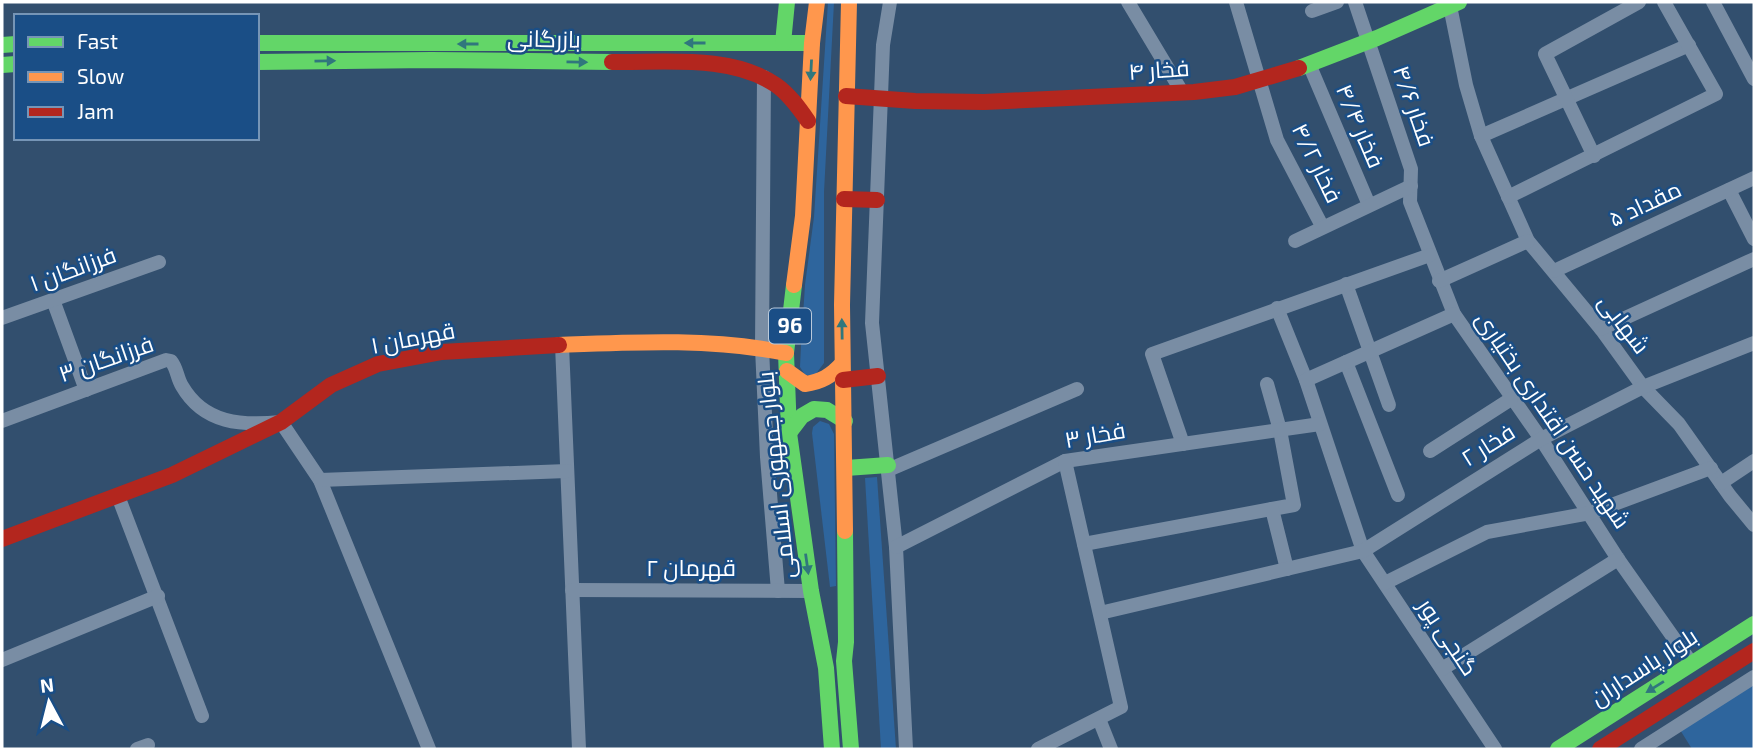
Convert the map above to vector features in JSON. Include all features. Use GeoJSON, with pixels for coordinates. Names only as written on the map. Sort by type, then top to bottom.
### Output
{"type":"FeatureCollection","features":[{"type":"Feature","properties":{"kind":"street"},"geometry":{"type":"LineString","coordinates":[[783,43],[787,2]]}},
{"type":"Feature","properties":{"kind":"street","name":"بلوار جمهوری اسلامی"},"geometry":{"type":"LineString","coordinates":[[817,2],[812,43],[803,216],[786,353],[789,433],[811,591],[826,668],[832,749]]}},
{"type":"Feature","properties":{"kind":"street","name":"96"},"geometry":{"type":"LineString","coordinates":[[849,2],[843,372],[846,468],[844,661],[851,749]]}},
{"type":"Feature","properties":{"kind":"street"},"geometry":{"type":"LineString","coordinates":[[890,2],[883,46],[872,323],[897,547],[906,749]]}},
{"type":"Feature","properties":{"kind":"street"},"geometry":{"type":"LineString","coordinates":[[1128,2],[1182,92]]}},
{"type":"Feature","properties":{"kind":"street","name":"فخار ۴/۲"},"geometry":{"type":"LineString","coordinates":[[1236,2],[1277,140],[1322,226]]}},
{"type":"Feature","properties":{"kind":"street"},"geometry":{"type":"LineString","coordinates":[[1312,11],[1337,2]]}},
{"type":"Feature","properties":{"kind":"street","name":"فخار ۴/۶"},"geometry":{"type":"LineString","coordinates":[[1355,2],[1411,169],[1410,186]]}},
{"type":"Feature","properties":{"kind":"street"},"geometry":{"type":"LineString","coordinates":[[1594,156],[1545,54],[1639,2]]}},
{"type":"Feature","properties":{"kind":"street"},"geometry":{"type":"LineString","coordinates":[[1508,197],[1716,94],[1664,2]]}},
{"type":"Feature","properties":{"kind":"street"},"geometry":{"type":"LineString","coordinates":[[1713,2],[1754,79]]}},
{"type":"Feature","properties":{"kind":"street","name":"فخار ۴"},"geometry":{"type":"LineString","coordinates":[[846,96],[880,100],[999,103],[1231,88],[1368,42],[1454,4]]}},
{"type":"Feature","properties":{"kind":"street","name":"شهابی"},"geometry":{"type":"LineString","coordinates":[[1454,4],[1466,85],[1482,136],[1528,241],[1601,329],[1643,387],[1679,424],[1754,525]]}},
{"type":"Feature","properties":{"kind":"street","name":"بازرگانی"},"geometry":{"type":"LineString","coordinates":[[259,43],[812,43]]}},
{"type":"Feature","properties":{"kind":"street"},"geometry":{"type":"LineString","coordinates":[[728,64],[735,61],[739,55],[738,48],[732,43]]}},
{"type":"Feature","properties":{"kind":"street"},"geometry":{"type":"LineString","coordinates":[[533,44],[533,61]]}},
{"type":"Feature","properties":{"kind":"street"},"geometry":{"type":"LineString","coordinates":[[1482,136],[1689,45]]}},
{"type":"Feature","properties":{"kind":"street","name":"بازرگانی"},"geometry":{"type":"LineString","coordinates":[[259,62],[533,61],[728,64],[764,77],[785,91],[808,121]]}},
{"type":"Feature","properties":{"kind":"street","name":"فخار ۴/۴"},"geometry":{"type":"LineString","coordinates":[[1309,64],[1368,205]]}},
{"type":"Feature","properties":{"kind":"street"},"geometry":{"type":"LineString","coordinates":[[764,77],[762,348],[767,457],[778,591]]}},
{"type":"Feature","properties":{"kind":"street","name":"مقداد ۵"},"geometry":{"type":"LineString","coordinates":[[1554,271],[1754,178]]}},
{"type":"Feature","properties":{"kind":"street"},"geometry":{"type":"LineString","coordinates":[[1295,241],[1410,186]]}},
{"type":"Feature","properties":{"kind":"street","name":"شهید حسن اقتداری بختیاری"},"geometry":{"type":"LineString","coordinates":[[1410,186],[1410,202],[1454,314],[1541,439],[1618,559],[1692,664]]}},
{"type":"Feature","properties":{"kind":"street"},"geometry":{"type":"LineString","coordinates":[[1729,190],[1754,239]]}},
{"type":"Feature","properties":{"kind":"street"},"geometry":{"type":"LineString","coordinates":[[844,198],[877,200]]}},
{"type":"Feature","properties":{"kind":"street"},"geometry":{"type":"LineString","coordinates":[[1439,281],[1528,241]]}},
{"type":"Feature","properties":{"kind":"street"},"geometry":{"type":"LineString","coordinates":[[1183,444],[1152,354],[1430,255]]}},
{"type":"Feature","properties":{"kind":"street"},"geometry":{"type":"LineString","coordinates":[[1601,329],[1754,259]]}},
{"type":"Feature","properties":{"kind":"street","name":"فرزانگان ۱"},"geometry":{"type":"LineString","coordinates":[[2,318],[159,262]]}},
{"type":"Feature","properties":{"kind":"street"},"geometry":{"type":"LineString","coordinates":[[1346,285],[1389,405]]}},
{"type":"Feature","properties":{"kind":"street"},"geometry":{"type":"LineString","coordinates":[[53,300],[86,390]]}},
{"type":"Feature","properties":{"kind":"street","name":"گنجی پور"},"geometry":{"type":"LineString","coordinates":[[1277,308],[1306,380],[1363,551],[1495,749]]}},
{"type":"Feature","properties":{"kind":"street"},"geometry":{"type":"LineString","coordinates":[[1306,380],[1454,314]]}},
{"type":"Feature","properties":{"kind":"street","name":"قهرمان ۱"},"geometry":{"type":"LineString","coordinates":[[2,539],[172,475],[281,422],[331,385],[377,364],[442,352],[562,345],[701,343],[762,348],[786,353]]}},
{"type":"Feature","properties":{"kind":"street","name":"فخار ۲"},"geometry":{"type":"LineString","coordinates":[[1100,613],[1363,551],[1541,439],[1643,387],[1754,343]]}},
{"type":"Feature","properties":{"kind":"street"},"geometry":{"type":"LineString","coordinates":[[562,345],[579,749]]}},
{"type":"Feature","properties":{"kind":"street","name":"فرزانگان ۳"},"geometry":{"type":"LineString","coordinates":[[2,421],[166,360],[175,365],[180,383],[193,404],[219,418],[248,425],[281,422]]}},
{"type":"Feature","properties":{"kind":"street"},"geometry":{"type":"LineString","coordinates":[[1346,362],[1398,495]]}},
{"type":"Feature","properties":{"kind":"street"},"geometry":{"type":"LineString","coordinates":[[787,371],[805,384],[818,383],[843,372],[878,376]]}},
{"type":"Feature","properties":{"kind":"street"},"geometry":{"type":"LineString","coordinates":[[1084,544],[1294,505],[1280,430],[1267,384]]}},
{"type":"Feature","properties":{"kind":"street"},"geometry":{"type":"LineString","coordinates":[[846,468],[888,467],[1077,389]]}},
{"type":"Feature","properties":{"kind":"street"},"geometry":{"type":"LineString","coordinates":[[1430,452],[1511,399]]}},
{"type":"Feature","properties":{"kind":"street"},"geometry":{"type":"LineString","coordinates":[[789,433],[811,408],[822,407],[845,421]]}},
{"type":"Feature","properties":{"kind":"street"},"geometry":{"type":"LineString","coordinates":[[281,422],[320,480],[429,749]]}},
{"type":"Feature","properties":{"kind":"street","name":"فخار ۳"},"geometry":{"type":"LineString","coordinates":[[897,547],[1065,461],[1320,424]]}},
{"type":"Feature","properties":{"kind":"street"},"geometry":{"type":"LineString","coordinates":[[1038,749],[1060,744],[1121,707],[1065,461]]}},
{"type":"Feature","properties":{"kind":"street"},"geometry":{"type":"LineString","coordinates":[[1721,483],[1754,461]]}},
{"type":"Feature","properties":{"kind":"street"},"geometry":{"type":"LineString","coordinates":[[1385,583],[1487,532],[1590,513],[1711,468]]}},
{"type":"Feature","properties":{"kind":"street"},"geometry":{"type":"LineString","coordinates":[[320,480],[567,471]]}},
{"type":"Feature","properties":{"kind":"street"},"geometry":{"type":"LineString","coordinates":[[118,496],[202,716]]}},
{"type":"Feature","properties":{"kind":"street"},"geometry":{"type":"LineString","coordinates":[[1272,509],[1287,569]]}},
{"type":"Feature","properties":{"kind":"street"},"geometry":{"type":"LineString","coordinates":[[1442,669],[1618,559]]}},
{"type":"Feature","properties":{"kind":"street","name":"قهرمان ۲"},"geometry":{"type":"LineString","coordinates":[[572,590],[811,591]]}},
{"type":"Feature","properties":{"kind":"street"},"geometry":{"type":"LineString","coordinates":[[2,660],[158,596]]}},
{"type":"Feature","properties":{"kind":"street","name":"بلوار پاسداران"},"geometry":{"type":"LineString","coordinates":[[1558,749],[1754,624]]}},
{"type":"Feature","properties":{"kind":"street"},"geometry":{"type":"LineString","coordinates":[[846,642],[853,660],[863,749]]}},
{"type":"Feature","properties":{"kind":"street","name":"96"},"geometry":{"type":"LineString","coordinates":[[821,649],[815,672],[821,749]]}},
{"type":"Feature","properties":{"kind":"street","name":"بلوار پاسداران"},"geometry":{"type":"LineString","coordinates":[[1602,749],[1754,651]]}},
{"type":"Feature","properties":{"kind":"street"},"geometry":{"type":"LineString","coordinates":[[1641,749],[1754,677]]}},
{"type":"Feature","properties":{"kind":"street"},"geometry":{"type":"LineString","coordinates":[[1098,719],[1111,749]]}},
{"type":"Feature","properties":{"kind":"shaded area"},"geometry":{"type":"Polygon","coordinates":[[[828,2],[834,2],[824,192],[824,363],[815,375],[805,375],[800,367],[801,346],[805,285],[814,217],[828,2]]]}},
{"type":"Feature","properties":{"kind":"shaded area"},"geometry":{"type":"Polygon","coordinates":[[[820,421],[829,424],[834,434],[836,586],[830,587],[812,433],[813,427],[820,421]]]}},
{"type":"Feature","properties":{"kind":"shaded area"},"geometry":{"type":"Polygon","coordinates":[[[877,477],[896,749],[881,749],[865,478],[877,477]]]}},
{"type":"Feature","properties":{"kind":"shaded area"},"geometry":{"type":"Polygon","coordinates":[[[1754,683],[1754,749],[1692,749],[1677,725],[1754,683]]]}},
{"type":"Feature","properties":{"kind":"traffic: fast"},"geometry":{"type":"LineString","coordinates":[[783,43],[787,2]]}},
{"type":"Feature","properties":{"kind":"traffic: fast"},"geometry":{"type":"LineString","coordinates":[[1299,68],[1459,2]]}},
{"type":"Feature","properties":{"kind":"traffic: fast"},"geometry":{"type":"LineString","coordinates":[[259,43],[812,43]]}},
{"type":"Feature","properties":{"kind":"traffic: fast"},"geometry":{"type":"LineString","coordinates":[[2,45],[14,44]]}},
{"type":"Feature","properties":{"kind":"traffic: fast"},"geometry":{"type":"LineString","coordinates":[[259,62],[612,62]]}},
{"type":"Feature","properties":{"kind":"traffic: fast"},"geometry":{"type":"LineString","coordinates":[[2,65],[14,64]]}},
{"type":"Feature","properties":{"kind":"traffic: fast"},"geometry":{"type":"LineString","coordinates":[[794,285],[786,353],[789,433],[811,591],[826,668],[832,749]]}},
{"type":"Feature","properties":{"kind":"traffic: fast"},"geometry":{"type":"LineString","coordinates":[[789,433],[802,416],[814,409],[827,410],[845,421]]}},
{"type":"Feature","properties":{"kind":"traffic: fast"},"geometry":{"type":"LineString","coordinates":[[846,468],[888,465]]}},
{"type":"Feature","properties":{"kind":"traffic: fast"},"geometry":{"type":"LineString","coordinates":[[845,531],[844,661],[851,749]]}},
{"type":"Feature","properties":{"kind":"traffic: fast"},"geometry":{"type":"LineString","coordinates":[[1558,749],[1754,624]]}},
{"type":"Feature","properties":{"kind":"traffic: slow"},"geometry":{"type":"LineString","coordinates":[[794,285],[803,216],[812,43],[817,2]]}},
{"type":"Feature","properties":{"kind":"traffic: slow"},"geometry":{"type":"LineString","coordinates":[[845,531],[842,305],[849,2]]}},
{"type":"Feature","properties":{"kind":"traffic: slow"},"geometry":{"type":"LineString","coordinates":[[559,345],[701,343],[786,353]]}},
{"type":"Feature","properties":{"kind":"traffic: slow"},"geometry":{"type":"LineString","coordinates":[[787,371],[805,384],[825,378],[842,364]]}},
{"type":"Feature","properties":{"kind":"traffic: jam"},"geometry":{"type":"LineString","coordinates":[[612,62],[697,62],[739,68],[776,85],[808,121]]}},
{"type":"Feature","properties":{"kind":"traffic: jam"},"geometry":{"type":"LineString","coordinates":[[846,96],[984,102],[1194,92],[1235,87],[1299,68]]}},
{"type":"Feature","properties":{"kind":"traffic: jam"},"geometry":{"type":"LineString","coordinates":[[844,199],[877,200]]}},
{"type":"Feature","properties":{"kind":"traffic: jam"},"geometry":{"type":"LineString","coordinates":[[2,539],[172,475],[281,422],[331,385],[378,364],[442,352],[559,345]]}},
{"type":"Feature","properties":{"kind":"traffic: jam"},"geometry":{"type":"LineString","coordinates":[[843,380],[878,376]]}},
{"type":"Feature","properties":{"kind":"traffic: jam"},"geometry":{"type":"LineString","coordinates":[[1600,749],[1754,651]]}}]}
